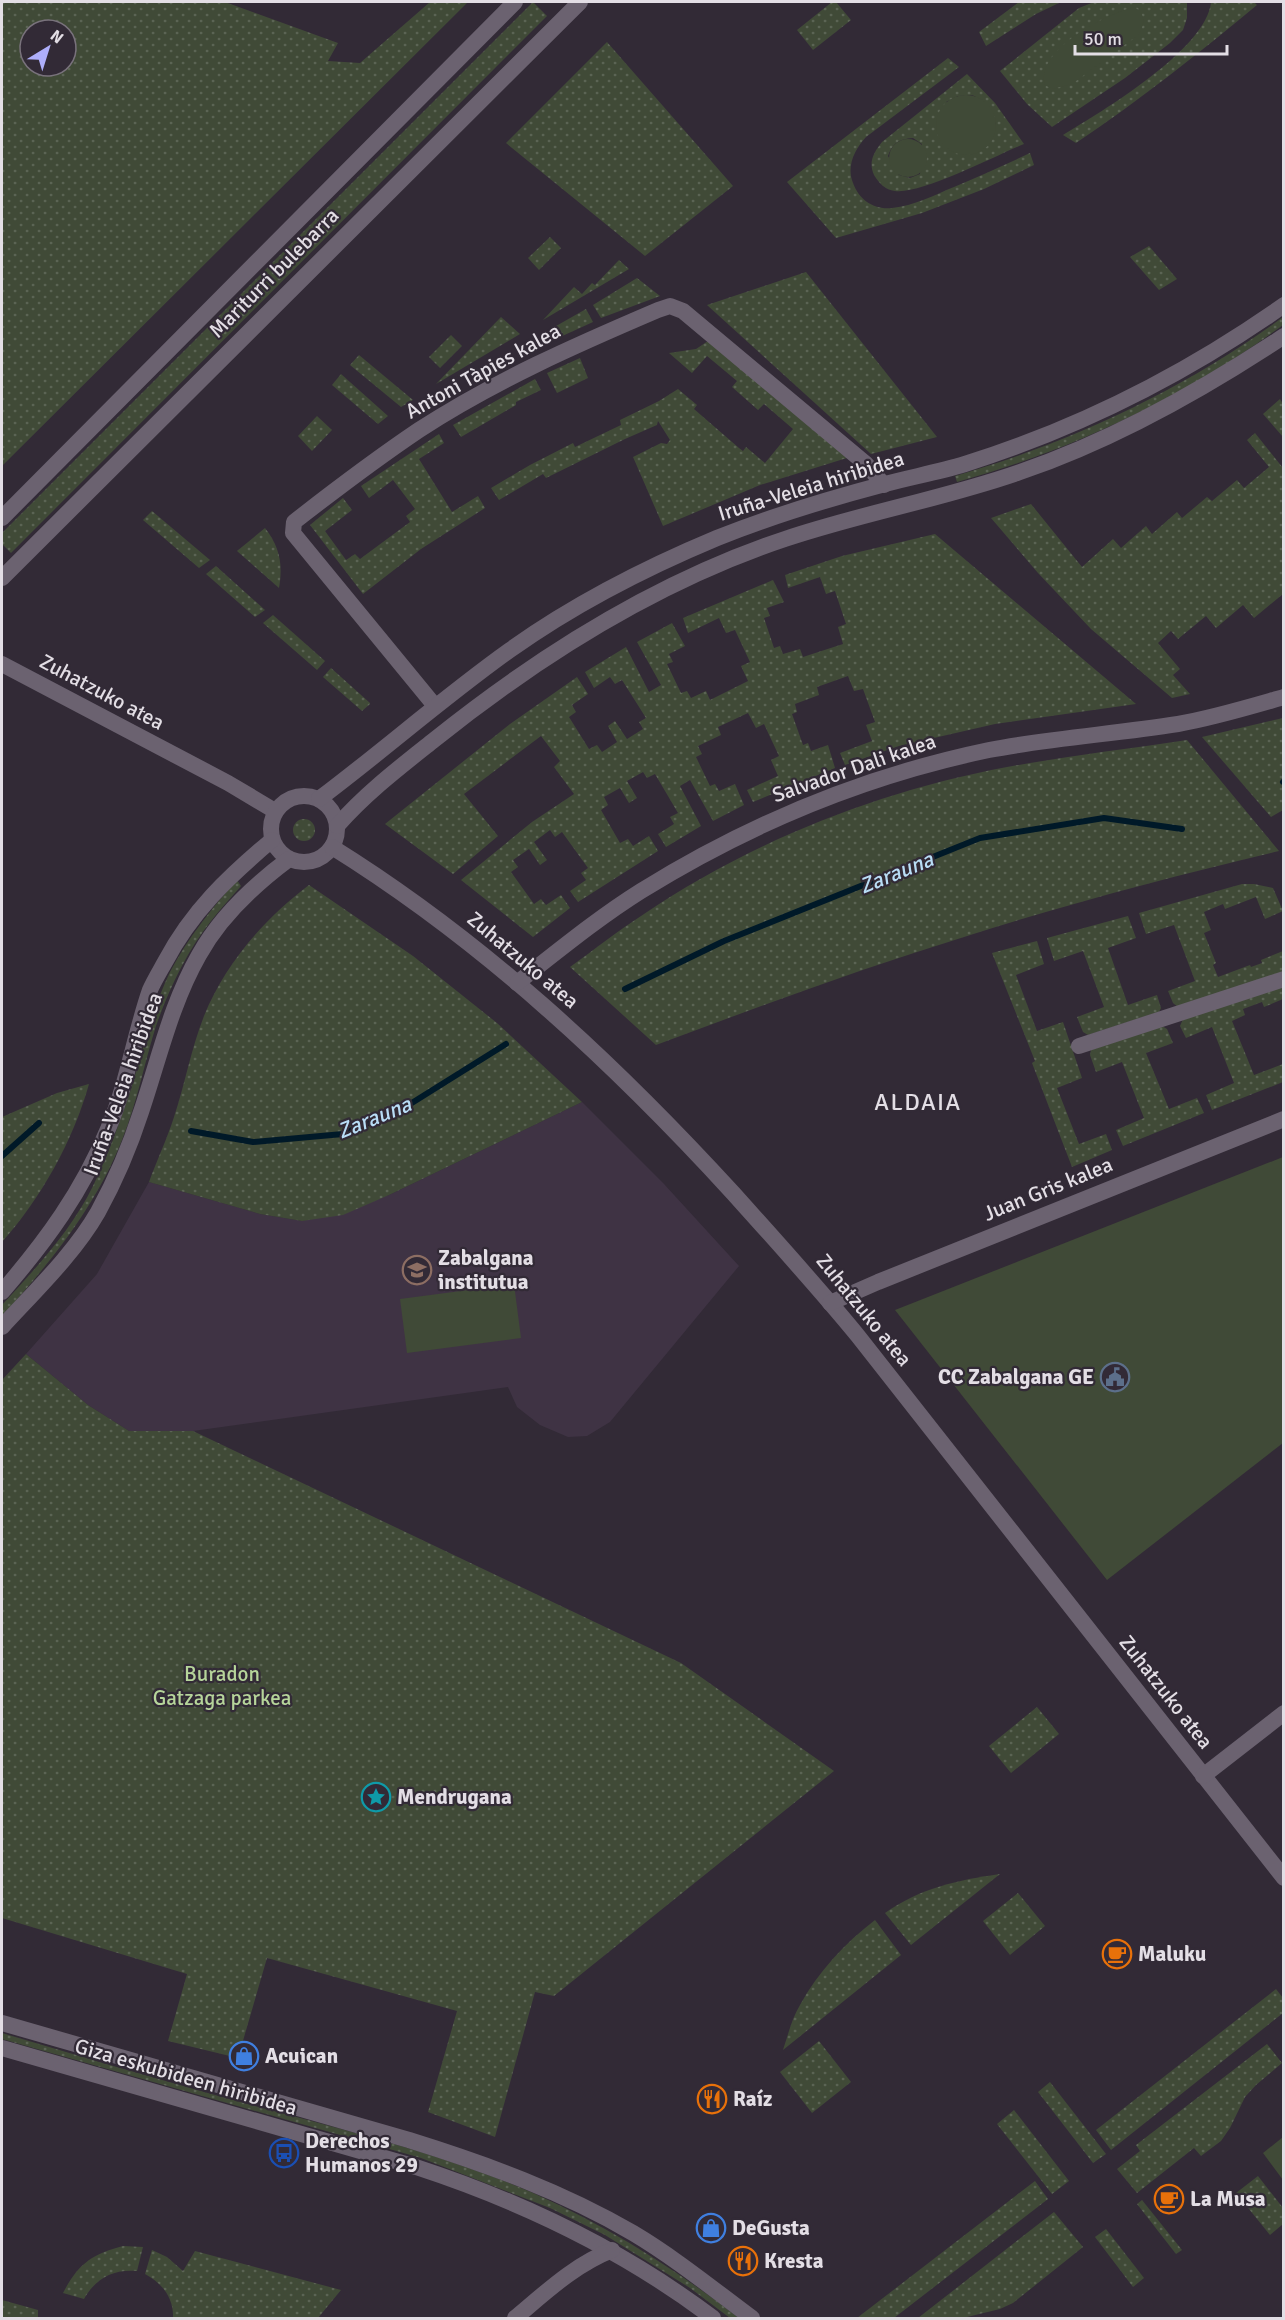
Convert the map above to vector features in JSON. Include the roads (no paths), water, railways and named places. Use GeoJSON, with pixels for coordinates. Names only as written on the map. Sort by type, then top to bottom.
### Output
{"type":"FeatureCollection","features":[{"type":"Feature","properties":{"kind":"street","name":"Mariturri bulebarra"},"geometry":{"type":"LineString","coordinates":[[2,518],[515,2]]}},
{"type":"Feature","properties":{"kind":"street","name":"Mariturri bulebarra"},"geometry":{"type":"LineString","coordinates":[[2,578],[580,2]]}},
{"type":"Feature","properties":{"kind":"street","name":"Iruña-Veleia hiribidea"},"geometry":{"type":"LineString","coordinates":[[319,799],[395,741],[435,706],[511,649],[640,573],[718,538],[783,514],[971,462],[1101,412],[1193,365],[1284,305]]}},
{"type":"Feature","properties":{"kind":"street","name":"Antoni Tàpies kalea"},"geometry":{"type":"LineString","coordinates":[[435,706],[293,533],[294,522],[419,430],[502,381],[670,306],[682,310],[866,464],[884,485]]}},
{"type":"Feature","properties":{"kind":"street","name":"Iruña-Veleia hiribidea"},"geometry":{"type":"LineString","coordinates":[[337,826],[359,801],[466,714],[558,649],[617,614],[714,566],[785,539],[1021,472],[1083,447],[1150,417],[1237,367],[1284,336]]}},
{"type":"Feature","properties":{"kind":"street","name":"Zuhatzuko atea"},"geometry":{"type":"LineString","coordinates":[[2,664],[228,783],[276,811]]}},
{"type":"Feature","properties":{"kind":"street","name":"Salvador Dali kalea"},"geometry":{"type":"LineString","coordinates":[[517,982],[605,915],[641,891],[759,826],[825,797],[914,768],[990,750],[1179,724],[1284,697]]}},
{"type":"Feature","properties":{"kind":"street"},"geometry":{"type":"LineString","coordinates":[[307,796],[319,799],[334,815],[337,826],[337,837],[326,855],[308,863],[298,863],[288,859],[278,851],[272,840],[271,820],[284,802],[295,797],[307,796]]}},
{"type":"Feature","properties":{"kind":"street","name":"Iruña-Veleia hiribidea"},"geometry":{"type":"LineString","coordinates":[[2,1292],[44,1242],[66,1211],[90,1168],[109,1128],[151,989],[180,934],[236,870],[272,840]]}},
{"type":"Feature","properties":{"kind":"street","name":"Zuhatzuko atea"},"geometry":{"type":"LineString","coordinates":[[332,847],[446,924],[517,982],[661,1115],[830,1303],[1284,1878]]}},
{"type":"Feature","properties":{"kind":"street","name":"Iruña-Veleia hiribidea"},"geometry":{"type":"LineString","coordinates":[[2,1327],[55,1269],[97,1214],[141,1114],[162,1041],[183,986],[200,953],[234,908],[261,880],[288,859]]}},
{"type":"Feature","properties":{"kind":"street"},"geometry":{"type":"LineString","coordinates":[[1079,1046],[1284,980]]}},
{"type":"Feature","properties":{"kind":"street","name":"Juan Gris kalea"},"geometry":{"type":"LineString","coordinates":[[830,1303],[1284,1119]]}},
{"type":"Feature","properties":{"kind":"street"},"geometry":{"type":"LineString","coordinates":[[1203,1776],[1284,1713]]}},
{"type":"Feature","properties":{"kind":"street","name":"Giza eskubideen hiribidea"},"geometry":{"type":"LineString","coordinates":[[2,2023],[409,2140],[525,2180],[568,2199],[633,2233],[752,2319]]}},
{"type":"Feature","properties":{"kind":"street","name":"Giza eskubideen hiribidea"},"geometry":{"type":"LineString","coordinates":[[2,2048],[394,2160],[459,2181],[550,2219],[612,2250],[713,2319]]}},
{"type":"Feature","properties":{"kind":"street"},"geometry":{"type":"LineString","coordinates":[[515,2319],[556,2283],[593,2257],[612,2250]]}},
{"type":"Feature","properties":{"kind":"waterway","name":"Zarauna"},"geometry":{"type":"LineString","coordinates":[[625,989],[724,941],[980,838],[1104,818],[1182,829]]}},
{"type":"Feature","properties":{"kind":"waterway","name":"Zarauna"},"geometry":{"type":"LineString","coordinates":[[191,1131],[253,1142],[343,1134],[407,1106],[506,1044]]}},
{"type":"Feature","properties":{"kind":"waterway","name":"Zarauna"},"geometry":{"type":"LineString","coordinates":[[2,1156],[39,1123]]}},
{"type":"Feature","properties":{"kind":"place","name":"Zabalgana institutua"},"geometry":{"type":"Point","coordinates":[417,1270]}},
{"type":"Feature","properties":{"kind":"place","name":"CC Zabalgana GE"},"geometry":{"type":"Point","coordinates":[1115,1377]}},
{"type":"Feature","properties":{"kind":"place","name":"Mendrugana"},"geometry":{"type":"Point","coordinates":[376,1797]}},
{"type":"Feature","properties":{"kind":"place","name":"Maluku"},"geometry":{"type":"Point","coordinates":[1117,1954]}},
{"type":"Feature","properties":{"kind":"place","name":"Acuican"},"geometry":{"type":"Point","coordinates":[244,2056]}},
{"type":"Feature","properties":{"kind":"place","name":"Raíz"},"geometry":{"type":"Point","coordinates":[712,2099]}},
{"type":"Feature","properties":{"kind":"place","name":"Derechos Humanos 29"},"geometry":{"type":"Point","coordinates":[284,2153]}},
{"type":"Feature","properties":{"kind":"place","name":"La Musa"},"geometry":{"type":"Point","coordinates":[1169,2199]}},
{"type":"Feature","properties":{"kind":"place","name":"DeGusta"},"geometry":{"type":"Point","coordinates":[711,2228]}},
{"type":"Feature","properties":{"kind":"place","name":"Kresta"},"geometry":{"type":"Point","coordinates":[743,2261]}},
{"type":"Feature","properties":{"kind":"district","name":"ALDAIA"},"geometry":{"type":"Point","coordinates":[918,1102]}},
{"type":"Feature","properties":{"kind":"park label","name":"Buradon Gatzaga parkea"},"geometry":{"type":"Point","coordinates":[222,1686]}}]}
